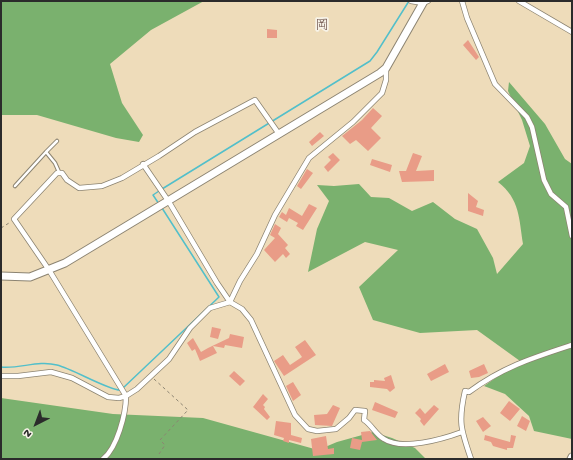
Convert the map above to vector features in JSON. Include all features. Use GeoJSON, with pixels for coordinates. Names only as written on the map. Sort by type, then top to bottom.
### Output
{"type":"FeatureCollection","features":[{"type":"Feature","properties":{"kind":"street"},"geometry":{"type":"LineString","coordinates":[[1,276],[30,277],[65,263],[169,202],[386,68],[425,2],[411,1]]}},
{"type":"Feature","properties":{"kind":"street"},"geometry":{"type":"LineString","coordinates":[[462,1],[467,18],[495,84],[527,117],[532,127],[544,180],[551,194],[566,208],[572,236]]}},
{"type":"Feature","properties":{"kind":"street"},"geometry":{"type":"LineString","coordinates":[[519,1],[572,32]]}},
{"type":"Feature","properties":{"kind":"street"},"geometry":{"type":"LineString","coordinates":[[1,376],[18,376],[51,372],[72,378],[108,397],[120,398],[126,396],[151,376],[168,359],[190,328],[210,308],[230,302],[240,281],[257,254],[275,215],[309,158],[353,122],[382,93],[386,80],[386,68]]}},
{"type":"Feature","properties":{"kind":"street"},"geometry":{"type":"LineString","coordinates":[[103,459],[112,450],[115,444],[126,396],[49,270],[14,219],[59,172],[73,185],[79,188],[102,186],[122,178],[195,132],[256,100],[278,134]]}},
{"type":"Feature","properties":{"kind":"street"},"geometry":{"type":"LineString","coordinates":[[143,164],[169,202],[217,283],[230,302],[242,309],[251,320],[295,415],[308,429],[316,431],[336,428],[349,418],[355,410],[365,411],[364,420],[382,439],[388,442],[416,444],[462,432]]}},
{"type":"Feature","properties":{"kind":"street"},"geometry":{"type":"LineString","coordinates":[[471,459],[462,432],[460,412],[465,391],[469,392],[492,376],[520,361],[572,345]]}},
{"type":"Feature","properties":{"kind":"lane"},"geometry":{"type":"LineString","coordinates":[[15,186],[57,141]]}},
{"type":"Feature","properties":{"kind":"lane"},"geometry":{"type":"LineString","coordinates":[[46,152],[55,163],[59,172]]}},
{"type":"Feature","properties":{"kind":"path"},"geometry":{"type":"LineString","coordinates":[[1,228],[14,219]]}},
{"type":"Feature","properties":{"kind":"path"},"geometry":{"type":"LineString","coordinates":[[151,376],[188,410],[160,440],[165,445],[159,454]]}},
{"type":"Feature","properties":{"kind":"green space"},"geometry":{"type":"Polygon","coordinates":[[[1,1],[204,1],[151,30],[110,64],[122,103],[143,135],[139,142],[116,138],[37,115],[1,115],[1,1]]]}},
{"type":"Feature","properties":{"kind":"green space"},"geometry":{"type":"Polygon","coordinates":[[[509,82],[545,124],[565,159],[572,164],[572,439],[534,431],[529,416],[505,394],[484,386],[520,361],[477,330],[420,333],[373,320],[359,287],[398,250],[365,242],[308,272],[317,229],[329,201],[317,185],[334,186],[359,184],[371,197],[389,198],[412,211],[433,202],[455,219],[477,229],[493,258],[497,274],[523,244],[515,202],[511,195],[498,182],[524,163],[530,146],[522,120],[508,91],[509,82]]]}},
{"type":"Feature","properties":{"kind":"green space"},"geometry":{"type":"Polygon","coordinates":[[[1,398],[113,414],[203,418],[318,450],[337,442],[373,432],[415,448],[426,459],[1,459],[1,398]]]}},
{"type":"Feature","properties":{"kind":"building"},"geometry":{"type":"Polygon","coordinates":[[[267,29],[277,30],[277,38],[267,38],[267,29]]]}},
{"type":"Feature","properties":{"kind":"building"},"geometry":{"type":"Polygon","coordinates":[[[468,40],[479,57],[476,60],[463,45],[468,40]]]}},
{"type":"Feature","properties":{"kind":"building"},"geometry":{"type":"Polygon","coordinates":[[[373,108],[382,116],[371,128],[381,138],[368,151],[356,140],[350,144],[342,136],[362,120],[373,108]]]}},
{"type":"Feature","properties":{"kind":"building"},"geometry":{"type":"Polygon","coordinates":[[[320,132],[324,136],[312,146],[309,142],[320,132]]]}},
{"type":"Feature","properties":{"kind":"building"},"geometry":{"type":"Polygon","coordinates":[[[333,153],[340,160],[328,172],[324,167],[331,160],[328,157],[333,153]]]}},
{"type":"Feature","properties":{"kind":"building"},"geometry":{"type":"Polygon","coordinates":[[[413,153],[422,156],[416,171],[434,170],[434,181],[402,182],[399,171],[406,171],[413,153]]]}},
{"type":"Feature","properties":{"kind":"building"},"geometry":{"type":"Polygon","coordinates":[[[372,159],[392,165],[390,172],[370,165],[372,159]]]}},
{"type":"Feature","properties":{"kind":"building"},"geometry":{"type":"Polygon","coordinates":[[[307,169],[313,173],[301,189],[297,186],[307,169]]]}},
{"type":"Feature","properties":{"kind":"building"},"geometry":{"type":"Polygon","coordinates":[[[468,193],[478,201],[476,207],[484,210],[483,216],[468,211],[468,193]]]}},
{"type":"Feature","properties":{"kind":"building"},"geometry":{"type":"Polygon","coordinates":[[[309,204],[317,208],[303,230],[296,226],[298,223],[289,218],[287,222],[279,217],[282,212],[286,215],[289,208],[302,216],[309,204]]]}},
{"type":"Feature","properties":{"kind":"building"},"geometry":{"type":"Polygon","coordinates":[[[275,224],[281,228],[278,234],[288,245],[285,248],[290,254],[286,258],[283,254],[275,262],[264,250],[275,238],[270,235],[275,224]]]}},
{"type":"Feature","properties":{"kind":"building"},"geometry":{"type":"Polygon","coordinates":[[[212,327],[221,329],[218,339],[210,337],[212,327]]]}},
{"type":"Feature","properties":{"kind":"building"},"geometry":{"type":"Polygon","coordinates":[[[230,334],[244,337],[242,348],[225,345],[224,348],[213,346],[217,353],[200,361],[195,349],[192,351],[187,343],[193,338],[201,352],[208,348],[229,338],[230,334]]]}},
{"type":"Feature","properties":{"kind":"building"},"geometry":{"type":"Polygon","coordinates":[[[305,340],[316,355],[284,376],[274,361],[283,355],[290,365],[302,357],[295,347],[305,340]]]}},
{"type":"Feature","properties":{"kind":"building"},"geometry":{"type":"Polygon","coordinates":[[[445,364],[449,372],[431,381],[427,374],[445,364]]]}},
{"type":"Feature","properties":{"kind":"building"},"geometry":{"type":"Polygon","coordinates":[[[484,364],[488,373],[479,377],[471,378],[469,371],[484,364]]]}},
{"type":"Feature","properties":{"kind":"building"},"geometry":{"type":"Polygon","coordinates":[[[234,371],[245,381],[240,386],[229,376],[234,371]]]}},
{"type":"Feature","properties":{"kind":"building"},"geometry":{"type":"Polygon","coordinates":[[[391,375],[395,388],[390,392],[387,389],[370,387],[370,382],[374,382],[374,380],[385,381],[384,378],[391,375]]]}},
{"type":"Feature","properties":{"kind":"building"},"geometry":{"type":"Polygon","coordinates":[[[293,382],[301,395],[293,401],[286,386],[293,382]]]}},
{"type":"Feature","properties":{"kind":"building"},"geometry":{"type":"Polygon","coordinates":[[[263,394],[268,399],[263,405],[270,417],[267,420],[253,407],[263,394]]]}},
{"type":"Feature","properties":{"kind":"building"},"geometry":{"type":"Polygon","coordinates":[[[509,401],[520,409],[510,421],[500,413],[509,401]]]}},
{"type":"Feature","properties":{"kind":"building"},"geometry":{"type":"Polygon","coordinates":[[[375,402],[398,412],[395,418],[372,410],[375,402]]]}},
{"type":"Feature","properties":{"kind":"building"},"geometry":{"type":"Polygon","coordinates":[[[333,405],[340,408],[332,426],[315,425],[314,415],[327,414],[333,405]]]}},
{"type":"Feature","properties":{"kind":"building"},"geometry":{"type":"Polygon","coordinates":[[[434,405],[439,409],[424,426],[420,421],[421,419],[415,413],[420,408],[425,414],[434,405]]]}},
{"type":"Feature","properties":{"kind":"building"},"geometry":{"type":"Polygon","coordinates":[[[522,416],[530,421],[526,431],[517,426],[522,416]]]}},
{"type":"Feature","properties":{"kind":"building"},"geometry":{"type":"Polygon","coordinates":[[[483,417],[491,426],[483,432],[476,421],[483,417]]]}},
{"type":"Feature","properties":{"kind":"building"},"geometry":{"type":"Polygon","coordinates":[[[276,421],[291,423],[291,435],[302,438],[301,443],[289,440],[289,443],[283,441],[284,438],[274,435],[276,421]]]}},
{"type":"Feature","properties":{"kind":"building"},"geometry":{"type":"Polygon","coordinates":[[[370,431],[377,440],[362,442],[360,450],[350,448],[352,438],[362,440],[361,432],[370,431]]]}},
{"type":"Feature","properties":{"kind":"building"},"geometry":{"type":"Polygon","coordinates":[[[485,435],[510,442],[511,435],[516,436],[513,448],[507,448],[507,450],[493,446],[491,442],[484,440],[485,435]]]}},
{"type":"Feature","properties":{"kind":"building"},"geometry":{"type":"Polygon","coordinates":[[[326,436],[328,449],[334,448],[334,454],[313,456],[311,439],[326,436]]]}},
{"type":"Feature","properties":{"kind":"waterway"},"geometry":{"type":"LineString","coordinates":[[162,189],[370,61],[409,1]]}},
{"type":"Feature","properties":{"kind":"waterway"},"geometry":{"type":"LineString","coordinates":[[159,191],[153,195],[159,204]]}},
{"type":"Feature","properties":{"kind":"waterway"},"geometry":{"type":"LineString","coordinates":[[123,388],[219,297],[162,208]]}},
{"type":"Feature","properties":{"kind":"waterway"},"geometry":{"type":"LineString","coordinates":[[1,367],[15,367],[43,363],[57,365],[107,387],[120,390]]}},
{"type":"Feature","properties":{"kind":"district","name":"岡"},"geometry":{"type":"Point","coordinates":[322,27]}}]}
